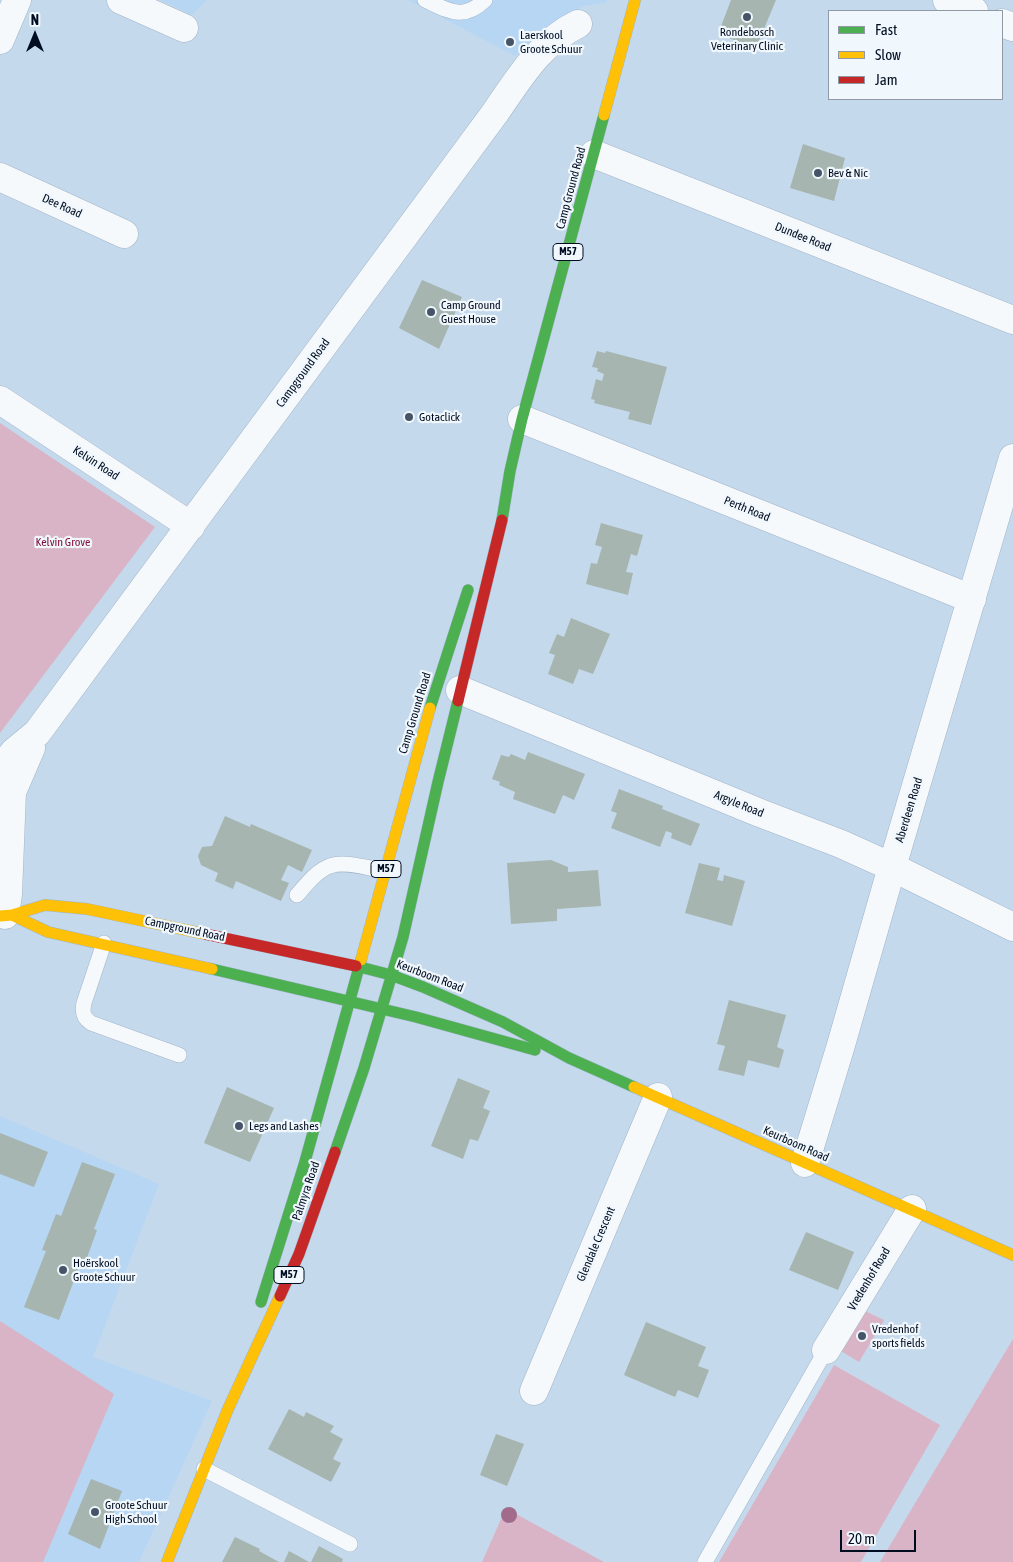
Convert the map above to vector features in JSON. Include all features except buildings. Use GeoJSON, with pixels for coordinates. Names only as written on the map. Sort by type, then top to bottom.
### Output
{"type":"FeatureCollection","features":[{"type":"Feature","properties":{"kind":"main road","name":"Camp Ground Road"},"geometry":{"type":"LineString","coordinates":[[392,975],[403,937],[460,690],[487,586],[522,419],[635,0]]}},
{"type":"Feature","properties":{"kind":"main road","name":"Camp Ground Road"},"geometry":{"type":"LineString","coordinates":[[487,536],[510,471]]}},
{"type":"Feature","properties":{"kind":"main road","name":"Camp Ground Road"},"geometry":{"type":"LineString","coordinates":[[359,967],[424,725],[470,583]]}},
{"type":"Feature","properties":{"kind":"main road","name":"Campground Road"},"geometry":{"type":"LineString","coordinates":[[6,916],[45,904],[87,909],[359,967]]}},
{"type":"Feature","properties":{"kind":"main road"},"geometry":{"type":"LineString","coordinates":[[6,916],[48,932],[104,943],[349,1000]]}},
{"type":"Feature","properties":{"kind":"main road","name":"Keurboom Road"},"geometry":{"type":"LineString","coordinates":[[359,967],[392,975],[503,1022],[569,1058],[1013,1255]]}},
{"type":"Feature","properties":{"kind":"main road","name":"Palmyra Road"},"geometry":{"type":"LineString","coordinates":[[228,1409],[304,1165],[359,967]]}},
{"type":"Feature","properties":{"kind":"main road","name":"Palmyra Road"},"geometry":{"type":"LineString","coordinates":[[167,1562],[228,1409],[299,1254],[364,1068],[392,975]]}},
{"type":"Feature","properties":{"kind":"main road","name":"Keurboom Road"},"geometry":{"type":"LineString","coordinates":[[349,1000],[569,1058]]}},
{"type":"Feature","properties":{"kind":"street"},"geometry":{"type":"LineString","coordinates":[[0,40],[17,0]]}},
{"type":"Feature","properties":{"kind":"street"},"geometry":{"type":"LineString","coordinates":[[121,0],[184,28]]}},
{"type":"Feature","properties":{"kind":"street"},"geometry":{"type":"LineString","coordinates":[[947,0],[972,10]]}},
{"type":"Feature","properties":{"kind":"street","name":"Campground Road"},"geometry":{"type":"LineString","coordinates":[[6,916],[12,792],[37,733],[495,114],[524,71],[556,37],[578,24]]}},
{"type":"Feature","properties":{"kind":"street","name":"Dundee Road"},"geometry":{"type":"LineString","coordinates":[[594,154],[1013,320]]}},
{"type":"Feature","properties":{"kind":"street","name":"Dee Road"},"geometry":{"type":"LineString","coordinates":[[0,178],[124,234]]}},
{"type":"Feature","properties":{"kind":"street","name":"Kelvin Road"},"geometry":{"type":"LineString","coordinates":[[0,400],[191,526]]}},
{"type":"Feature","properties":{"kind":"street","name":"Perth Road"},"geometry":{"type":"LineString","coordinates":[[522,419],[972,599]]}},
{"type":"Feature","properties":{"kind":"street","name":"Aberdeen Road"},"geometry":{"type":"LineString","coordinates":[[805,1163],[1013,458]]}},
{"type":"Feature","properties":{"kind":"street","name":"Argyle Road"},"geometry":{"type":"LineString","coordinates":[[460,690],[841,844],[1013,927]]}},
{"type":"Feature","properties":{"kind":"street","name":"Campground Road"},"geometry":{"type":"LineString","coordinates":[[0,770],[14,752],[37,733]]}},
{"type":"Feature","properties":{"kind":"street","name":"Glendale Crescent"},"geometry":{"type":"LineString","coordinates":[[534,1391],[658,1097]]}},
{"type":"Feature","properties":{"kind":"street","name":"Vredenhof Road"},"geometry":{"type":"LineString","coordinates":[[826,1350],[912,1209]]}},
{"type":"Feature","properties":{"kind":"lane"},"geometry":{"type":"LineString","coordinates":[[425,0],[458,13],[470,11],[485,0]]}},
{"type":"Feature","properties":{"kind":"lane"},"geometry":{"type":"LineString","coordinates":[[297,895],[315,876],[330,865],[340,864],[386,871]]}},
{"type":"Feature","properties":{"kind":"lane"},"geometry":{"type":"LineString","coordinates":[[104,943],[84,1003],[83,1012],[86,1019],[91,1023],[179,1055]]}},
{"type":"Feature","properties":{"kind":"lane"},"geometry":{"type":"LineString","coordinates":[[705,1562],[826,1350]]}},
{"type":"Feature","properties":{"kind":"lane"},"geometry":{"type":"LineString","coordinates":[[204,1469],[350,1544]]}},
{"type":"Feature","properties":{"kind":"shaded area"},"geometry":{"type":"Polygon","coordinates":[[[160,0],[207,0],[192,15],[160,0]]]}},
{"type":"Feature","properties":{"kind":"shaded area","name":"Laerskool Groote Schuur"},"geometry":{"type":"Polygon","coordinates":[[[408,0],[607,0],[605,3],[583,6],[549,28],[515,56],[408,0]]]}},
{"type":"Feature","properties":{"kind":"shaded area","name":"Hoërskool Groote Schuur"},"geometry":{"type":"Polygon","coordinates":[[[0,1116],[159,1184],[93,1357],[212,1401],[139,1562],[0,1562],[0,1116]]]}},
{"type":"Feature","properties":{"kind":"green space","name":"Kelvin Grove"},"geometry":{"type":"Polygon","coordinates":[[[0,423],[155,527],[0,733],[0,423]]]}},
{"type":"Feature","properties":{"kind":"green space","name":"Vredenhof sports fields"},"geometry":{"type":"Polygon","coordinates":[[[865,1311],[884,1320],[859,1362],[841,1351],[865,1311]]]}},
{"type":"Feature","properties":{"kind":"green space"},"geometry":{"type":"Polygon","coordinates":[[[0,1321],[114,1394],[43,1562],[0,1562],[0,1321]]]}},
{"type":"Feature","properties":{"kind":"green space"},"geometry":{"type":"Polygon","coordinates":[[[1013,1339],[1013,1562],[880,1562],[1013,1339]]]}},
{"type":"Feature","properties":{"kind":"green space"},"geometry":{"type":"Polygon","coordinates":[[[834,1365],[940,1425],[861,1562],[719,1562],[834,1365]]]}},
{"type":"Feature","properties":{"kind":"green space"},"geometry":{"type":"Polygon","coordinates":[[[516,1514],[604,1562],[482,1562],[501,1519],[511,1524],[516,1514]]]}},
{"type":"Feature","properties":{"kind":"traffic: fast"},"geometry":{"type":"LineString","coordinates":[[502,520],[510,471],[522,419],[604,115]]}},
{"type":"Feature","properties":{"kind":"traffic: fast"},"geometry":{"type":"LineString","coordinates":[[430,708],[468,590]]}},
{"type":"Feature","properties":{"kind":"traffic: fast"},"geometry":{"type":"LineString","coordinates":[[335,1152],[364,1068],[403,937],[458,701]]}},
{"type":"Feature","properties":{"kind":"traffic: fast"},"geometry":{"type":"LineString","coordinates":[[261,1302],[304,1165],[361,960]]}},
{"type":"Feature","properties":{"kind":"traffic: fast"},"geometry":{"type":"LineString","coordinates":[[356,966],[391,975],[423,987],[503,1022],[569,1058],[634,1087]]}},
{"type":"Feature","properties":{"kind":"traffic: fast"},"geometry":{"type":"LineString","coordinates":[[212,969],[416,1017],[535,1050]]}},
{"type":"Feature","properties":{"kind":"traffic: slow"},"geometry":{"type":"LineString","coordinates":[[604,115],[635,0]]}},
{"type":"Feature","properties":{"kind":"traffic: slow"},"geometry":{"type":"LineString","coordinates":[[361,960],[430,708]]}},
{"type":"Feature","properties":{"kind":"traffic: slow"},"geometry":{"type":"LineString","coordinates":[[0,916],[12,915],[45,905],[87,909],[205,934]]}},
{"type":"Feature","properties":{"kind":"traffic: slow"},"geometry":{"type":"LineString","coordinates":[[12,915],[48,932],[212,969]]}},
{"type":"Feature","properties":{"kind":"traffic: slow"},"geometry":{"type":"LineString","coordinates":[[634,1087],[1013,1255]]}},
{"type":"Feature","properties":{"kind":"traffic: slow"},"geometry":{"type":"LineString","coordinates":[[167,1562],[228,1409],[280,1296]]}},
{"type":"Feature","properties":{"kind":"traffic: jam"},"geometry":{"type":"LineString","coordinates":[[458,701],[502,520]]}},
{"type":"Feature","properties":{"kind":"traffic: jam"},"geometry":{"type":"LineString","coordinates":[[205,934],[356,966]]}},
{"type":"Feature","properties":{"kind":"traffic: jam"},"geometry":{"type":"LineString","coordinates":[[280,1296],[299,1254],[335,1152]]}},
{"type":"Feature","properties":{"kind":"place","name":"Rondebosch Veterinary Clinic"},"geometry":{"type":"Point","coordinates":[747,17]}},
{"type":"Feature","properties":{"kind":"place","name":"Laerskool Groote Schuur"},"geometry":{"type":"Point","coordinates":[510,42]}},
{"type":"Feature","properties":{"kind":"place","name":"Bev & Nic"},"geometry":{"type":"Point","coordinates":[818,173]}},
{"type":"Feature","properties":{"kind":"place","name":"Camp Ground Guest House"},"geometry":{"type":"Point","coordinates":[431,312]}},
{"type":"Feature","properties":{"kind":"place","name":"Gotaclick"},"geometry":{"type":"Point","coordinates":[409,417]}},
{"type":"Feature","properties":{"kind":"place","name":"Legs and Lashes"},"geometry":{"type":"Point","coordinates":[239,1126]}},
{"type":"Feature","properties":{"kind":"place","name":"Hoërskool Groote Schuur"},"geometry":{"type":"Point","coordinates":[63,1270]}},
{"type":"Feature","properties":{"kind":"place","name":"Vredenhof sports fields"},"geometry":{"type":"Point","coordinates":[862,1336]}},
{"type":"Feature","properties":{"kind":"place","name":"Groote Schuur High School"},"geometry":{"type":"Point","coordinates":[95,1512]}}]}
